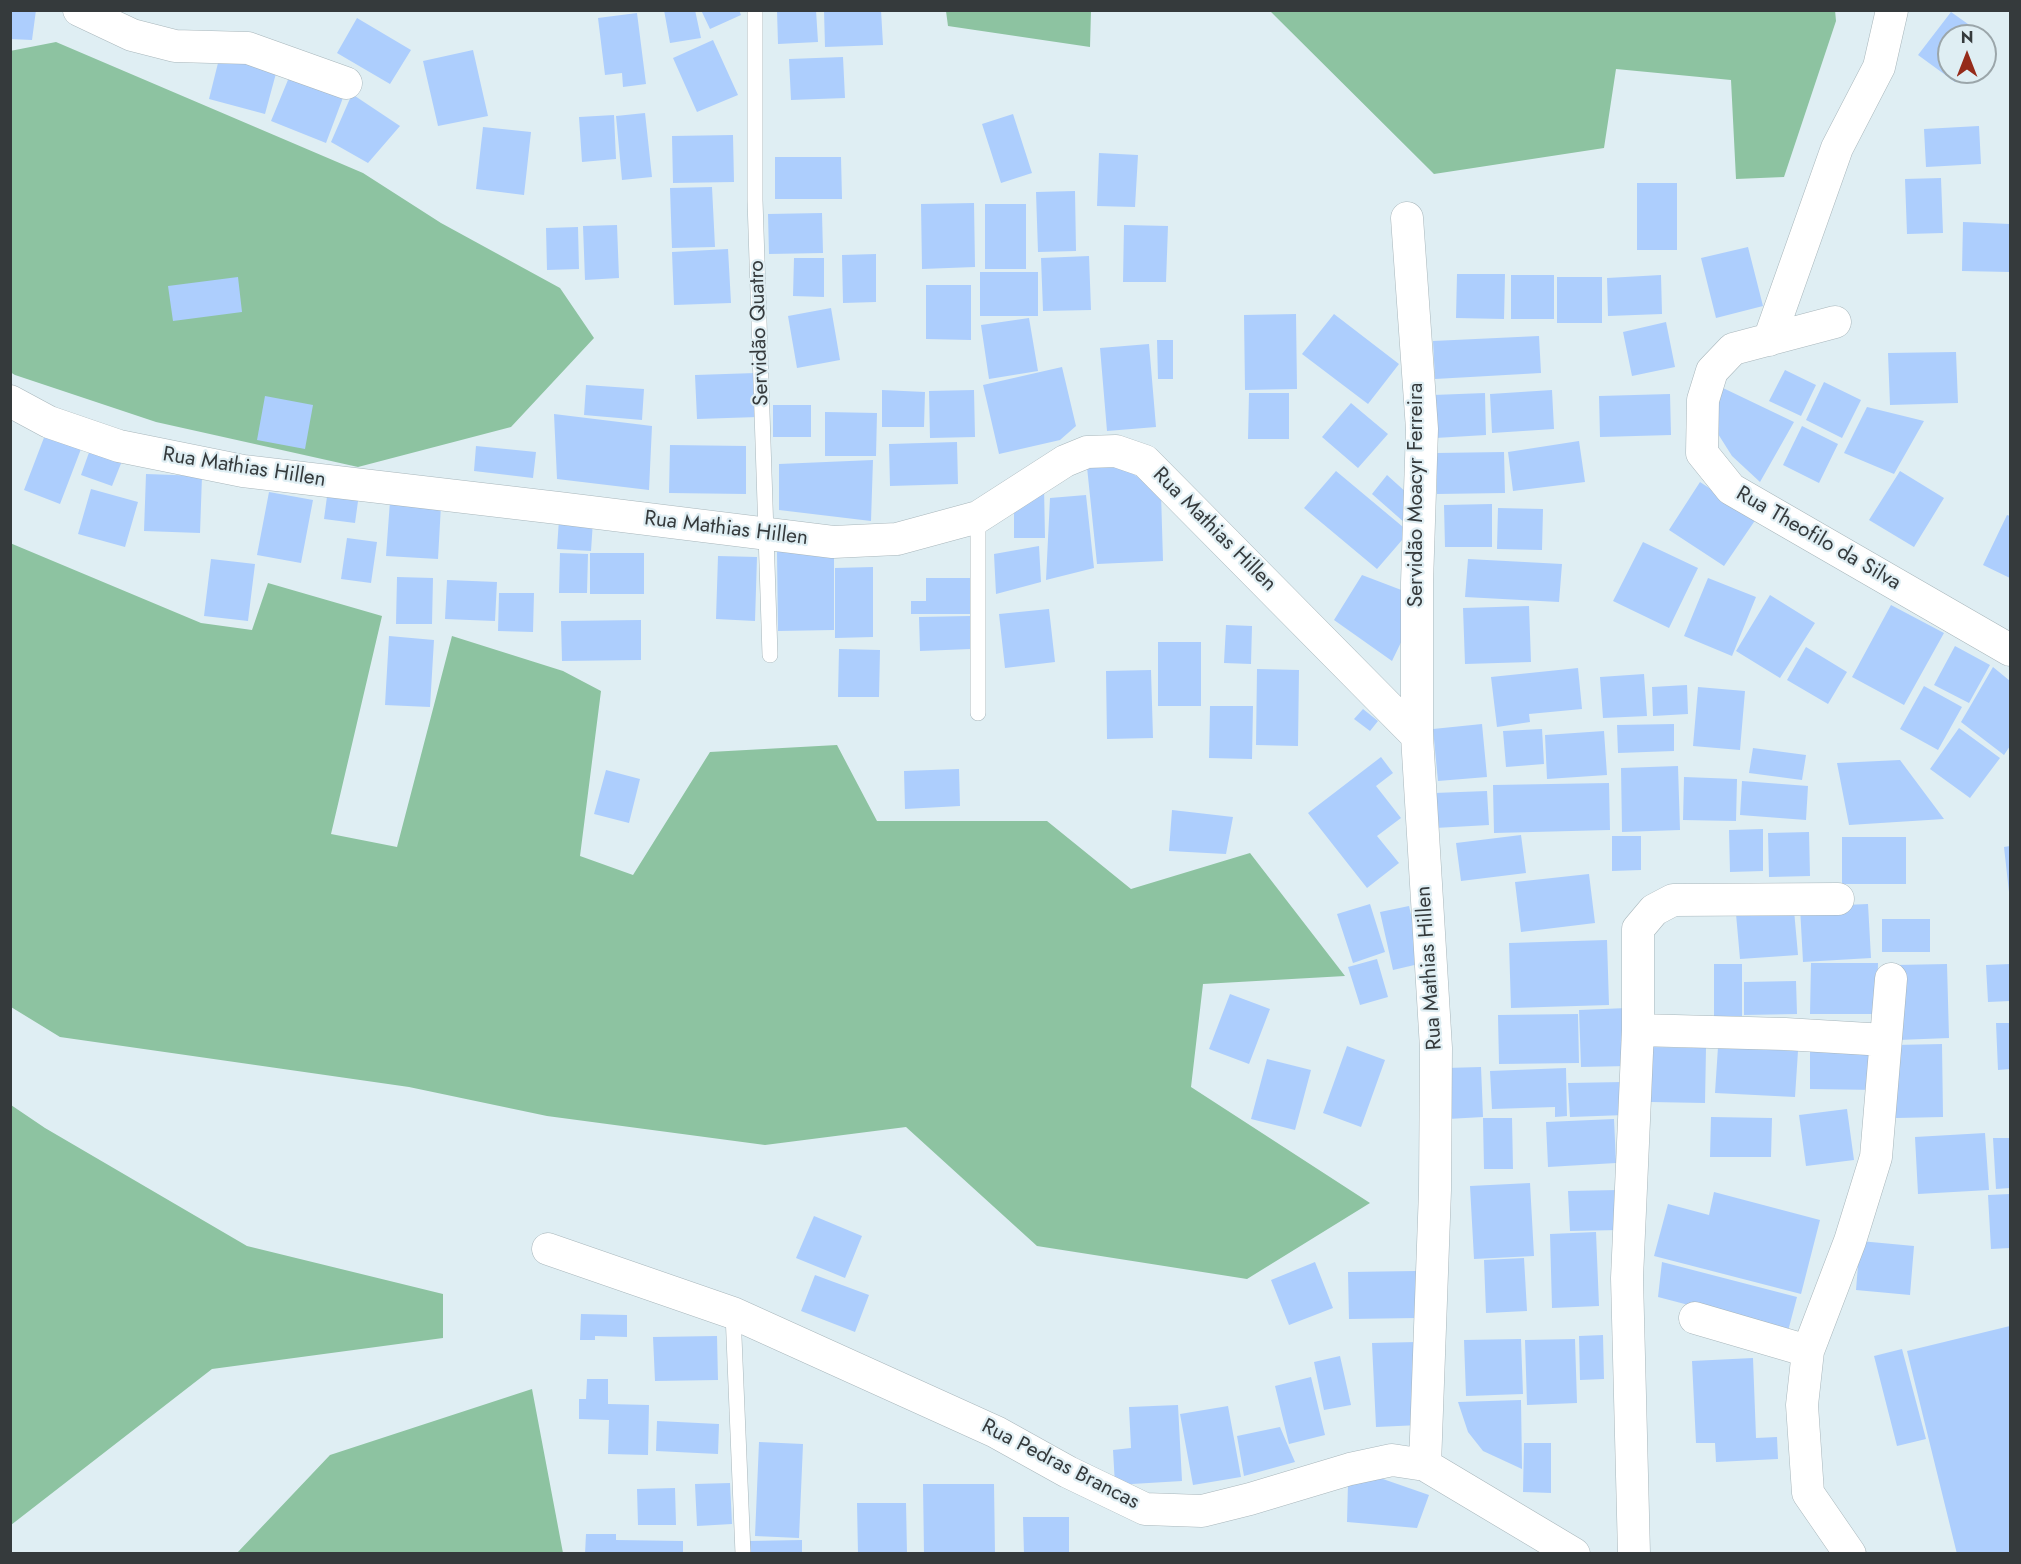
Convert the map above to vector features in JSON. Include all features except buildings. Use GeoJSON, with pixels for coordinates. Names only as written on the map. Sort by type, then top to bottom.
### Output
{"type":"FeatureCollection","features":[{"type":"Feature","properties":{"kind":"street"},"geometry":{"type":"LineString","coordinates":[[79,10],[132,35],[175,46],[248,48],[346,83]]}},
{"type":"Feature","properties":{"kind":"street"},"geometry":{"type":"LineString","coordinates":[[1769,340],[1837,148],[1879,67],[1892,10]]}},
{"type":"Feature","properties":{"kind":"street","name":"Servidão Moacyr Ferreira"},"geometry":{"type":"LineString","coordinates":[[1407,218],[1422,429],[1417,572],[1417,736]]}},
{"type":"Feature","properties":{"kind":"street","name":"Rua Theofilo da Silva"},"geometry":{"type":"LineString","coordinates":[[1835,322],[1733,349],[1712,371],[1703,400],[1702,453],[1731,489],[2010,650]]}},
{"type":"Feature","properties":{"kind":"street","name":"Rua Mathias Hillen"},"geometry":{"type":"LineString","coordinates":[[10,401],[49,422],[119,446],[243,471],[833,542],[897,539],[978,518],[1065,461],[1087,452],[1116,451],[1145,461],[1417,736],[1436,1048],[1435,1190],[1425,1465]]}},
{"type":"Feature","properties":{"kind":"street"},"geometry":{"type":"LineString","coordinates":[[1634,1554],[1627,1278],[1638,1030],[1638,929],[1654,910],[1673,900],[1838,899]]}},
{"type":"Feature","properties":{"kind":"street"},"geometry":{"type":"LineString","coordinates":[[1850,1554],[1808,1493],[1802,1405],[1808,1351],[1850,1241],[1876,1157],[1891,979]]}},
{"type":"Feature","properties":{"kind":"street"},"geometry":{"type":"LineString","coordinates":[[1638,1030],[1785,1034],[1885,1040]]}},
{"type":"Feature","properties":{"kind":"street","name":"Rua Pedras Brancas"},"geometry":{"type":"LineString","coordinates":[[548,1249],[733,1313],[996,1432],[1068,1472],[1145,1509],[1202,1511],[1350,1469],[1392,1460],[1425,1465],[1574,1554]]}},
{"type":"Feature","properties":{"kind":"street"},"geometry":{"type":"LineString","coordinates":[[1695,1318],[1808,1351]]}},
{"type":"Feature","properties":{"kind":"lane","name":"Servidão Quatro"},"geometry":{"type":"LineString","coordinates":[[755,10],[755,200],[770,656]]}},
{"type":"Feature","properties":{"kind":"lane"},"geometry":{"type":"LineString","coordinates":[[978,518],[978,713]]}},
{"type":"Feature","properties":{"kind":"lane"},"geometry":{"type":"LineString","coordinates":[[733,1313],[743,1554]]}},
{"type":"Feature","properties":{"kind":"green space"},"geometry":{"type":"Polygon","coordinates":[[[1835,10],[1836,21],[1784,177],[1736,179],[1731,80],[1616,69],[1604,148],[1434,174],[1270,11],[1835,10]]]}},
{"type":"Feature","properties":{"kind":"green space"},"geometry":{"type":"Polygon","coordinates":[[[946,11],[1091,11],[1090,47],[948,26],[946,11]]]}},
{"type":"Feature","properties":{"kind":"green space"},"geometry":{"type":"Polygon","coordinates":[[[56,42],[363,173],[441,223],[560,288],[594,338],[511,427],[358,467],[156,422],[15,375],[10,372],[10,51],[56,42]]]}},
{"type":"Feature","properties":{"kind":"green space"},"geometry":{"type":"Polygon","coordinates":[[[10,543],[201,623],[252,630],[268,583],[382,616],[331,834],[397,847],[452,636],[563,671],[601,691],[580,856],[633,875],[710,752],[837,745],[877,821],[1047,821],[1131,889],[1250,853],[1345,976],[1203,984],[1191,1087],[1370,1203],[1247,1279],[1037,1246],[906,1127],[765,1145],[547,1116],[409,1087],[60,1037],[11,1007],[10,543]]]}},
{"type":"Feature","properties":{"kind":"green space"},"geometry":{"type":"Polygon","coordinates":[[[11,1105],[45,1128],[247,1246],[443,1294],[443,1338],[212,1369],[11,1525],[11,1105]]]}},
{"type":"Feature","properties":{"kind":"green space"},"geometry":{"type":"Polygon","coordinates":[[[532,1389],[563,1553],[237,1553],[330,1455],[532,1389]]]}}]}
